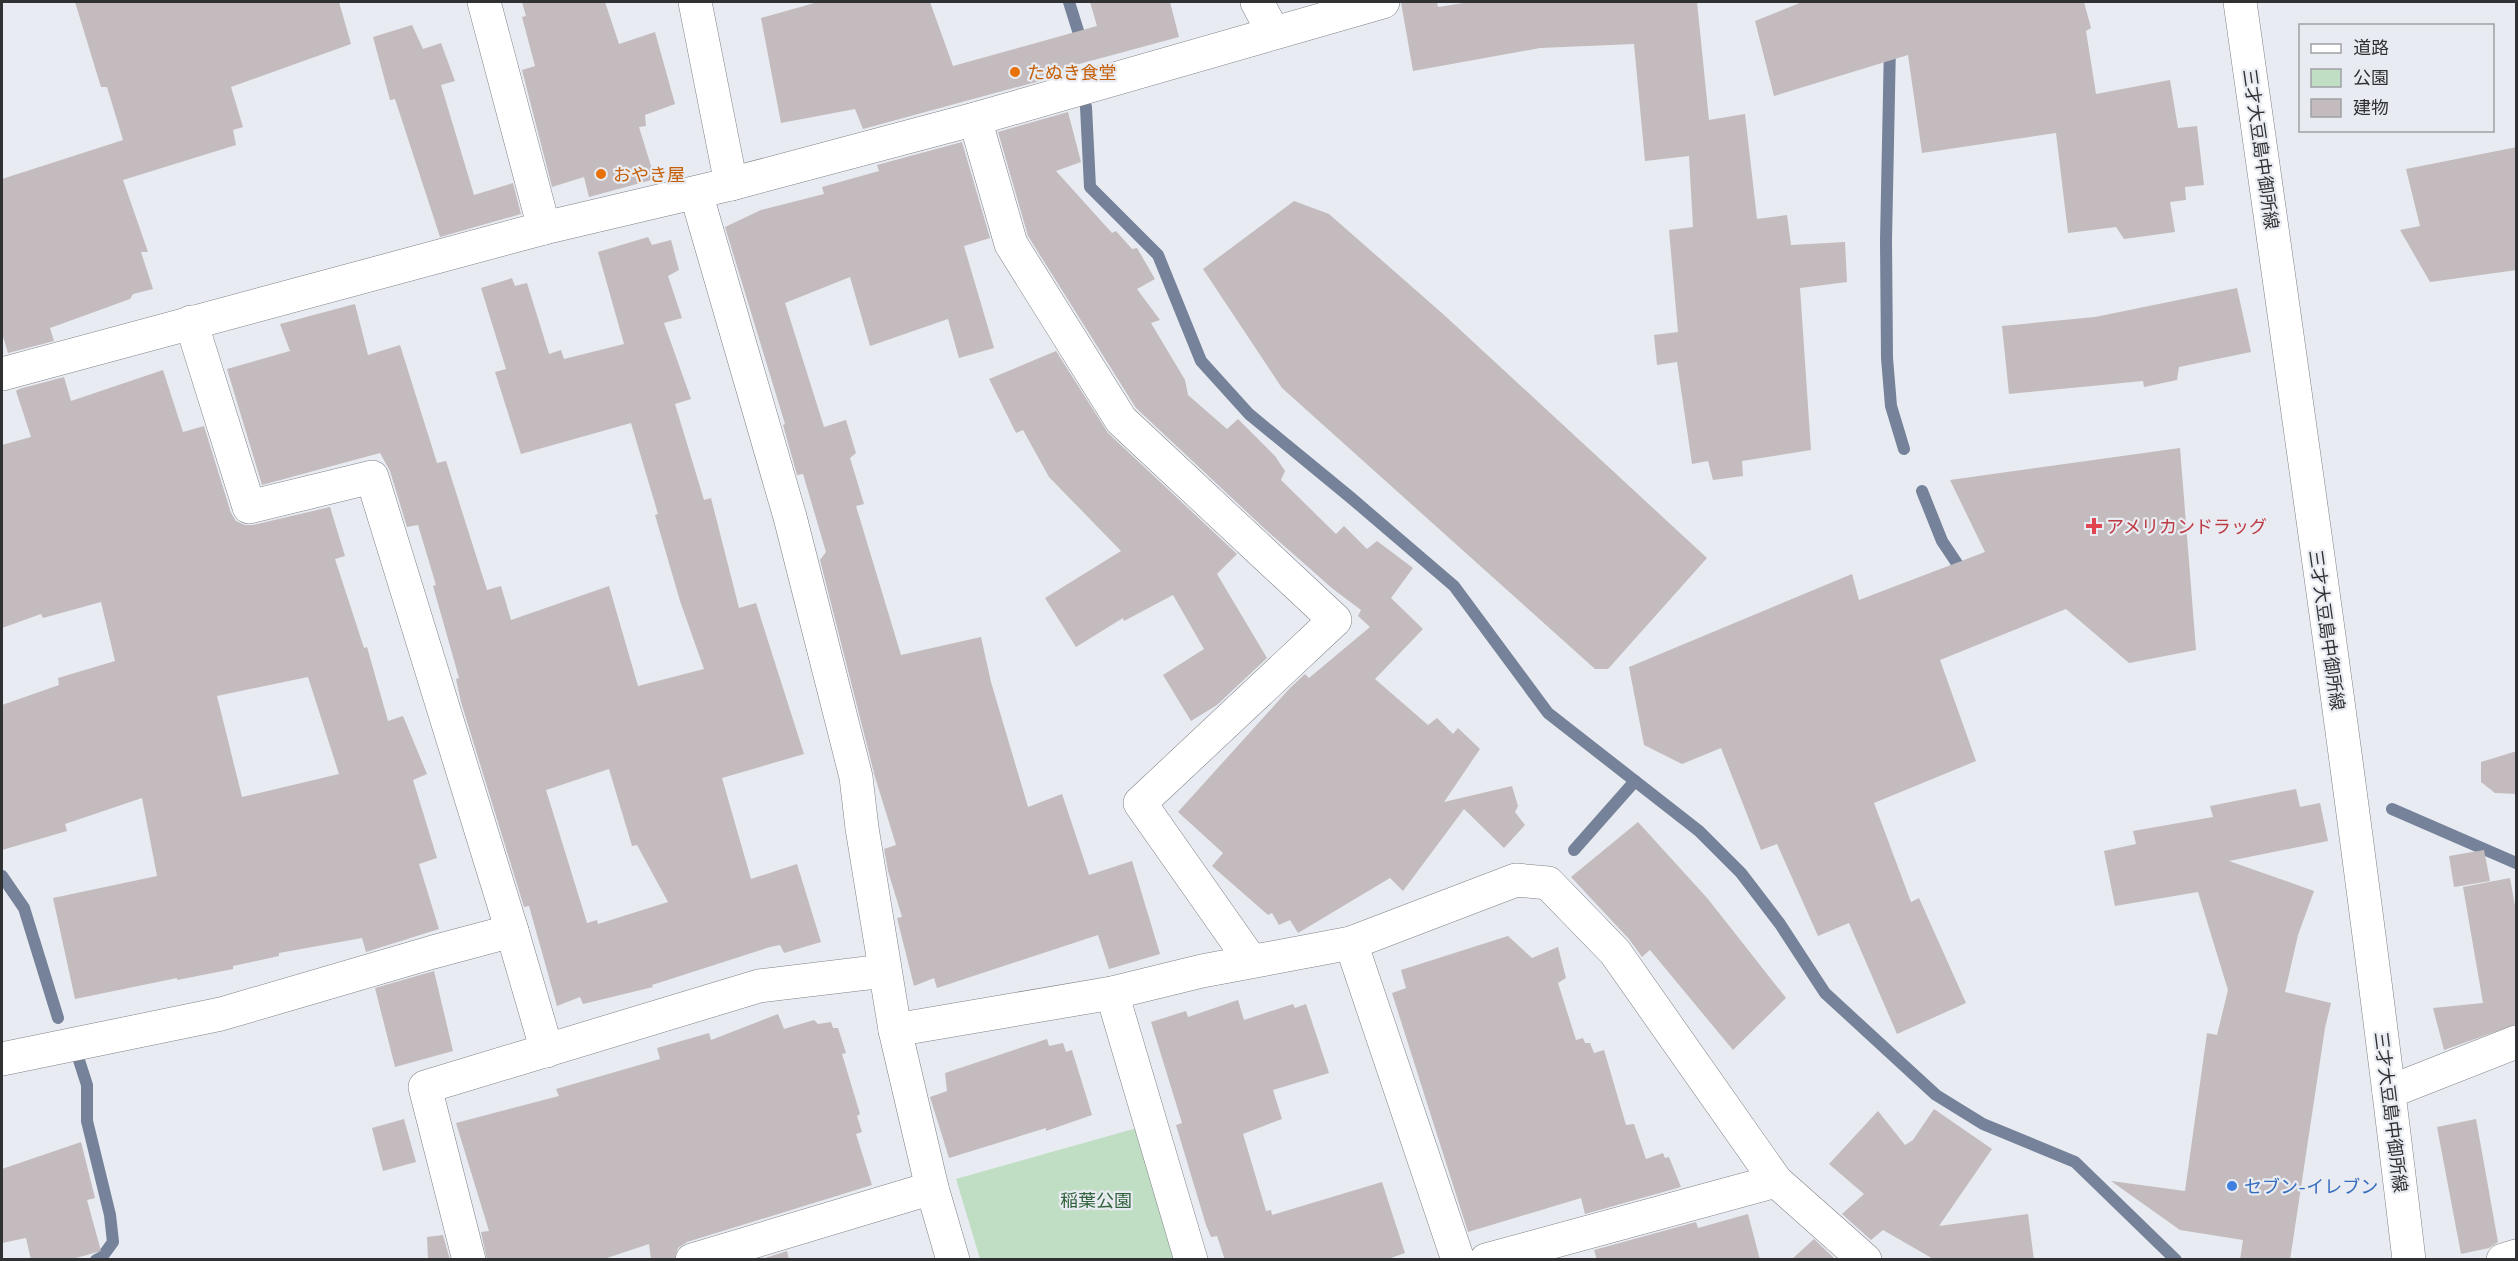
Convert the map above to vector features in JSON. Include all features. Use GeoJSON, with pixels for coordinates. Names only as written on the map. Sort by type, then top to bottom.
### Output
{"type":"FeatureCollection","features":[{"type":"Feature","properties":{"kind":"street"},"geometry":{"type":"LineString","coordinates":[[484,2],[544,228]]}},
{"type":"Feature","properties":{"kind":"street"},"geometry":{"type":"LineString","coordinates":[[695,2],[730,184]]}},
{"type":"Feature","properties":{"kind":"street"},"geometry":{"type":"LineString","coordinates":[[1257,2],[1273,32]]}},
{"type":"Feature","properties":{"kind":"street"},"geometry":{"type":"LineString","coordinates":[[2,375],[190,322],[544,228],[696,193],[975,119],[1383,2]]}},
{"type":"Feature","properties":{"kind":"street","name":"三才大豆島中御所線"},"geometry":{"type":"LineString","coordinates":[[2240,2],[2390,1092],[2409,1260]]}},
{"type":"Feature","properties":{"kind":"street"},"geometry":{"type":"LineString","coordinates":[[975,119],[1011,244],[1122,420],[1335,620],[1140,803],[1251,961]]}},
{"type":"Feature","properties":{"kind":"street"},"geometry":{"type":"LineString","coordinates":[[696,193],[790,517],[856,777],[884,971],[895,1030],[932,1188],[953,1260]]}},
{"type":"Feature","properties":{"kind":"street"},"geometry":{"type":"LineString","coordinates":[[190,322],[249,507],[372,477],[547,1051]]}},
{"type":"Feature","properties":{"kind":"street"},"geometry":{"type":"LineString","coordinates":[[895,1030],[1112,993],[1251,961],[1351,943],[1516,880],[1548,884],[1615,952],[1776,1181],[1865,1260]]}},
{"type":"Feature","properties":{"kind":"street"},"geometry":{"type":"LineString","coordinates":[[2,1059],[221,1014],[512,931]]}},
{"type":"Feature","properties":{"kind":"street"},"geometry":{"type":"LineString","coordinates":[[1351,943],[1458,1260]]}},
{"type":"Feature","properties":{"kind":"street"},"geometry":{"type":"LineString","coordinates":[[469,1260],[425,1087],[759,986],[884,971]]}},
{"type":"Feature","properties":{"kind":"street"},"geometry":{"type":"LineString","coordinates":[[1112,993],[1191,1260]]}},
{"type":"Feature","properties":{"kind":"street"},"geometry":{"type":"LineString","coordinates":[[2390,1092],[2517,1042]]}},
{"type":"Feature","properties":{"kind":"street"},"geometry":{"type":"LineString","coordinates":[[1486,1260],[1776,1181]]}},
{"type":"Feature","properties":{"kind":"street"},"geometry":{"type":"LineString","coordinates":[[692,1260],[932,1188]]}},
{"type":"Feature","properties":{"kind":"street"},"geometry":{"type":"LineString","coordinates":[[2503,1260],[2517,1256]]}},
{"type":"Feature","properties":{"kind":"green space","name":"稲葉公園"},"geometry":{"type":"Polygon","coordinates":[[[1137,1128],[1176,1259],[980,1259],[956,1179],[1137,1128]]]}},
{"type":"Feature","properties":{"kind":"building"},"geometry":{"type":"Polygon","coordinates":[[[75,2],[339,2],[351,44],[231,87],[243,127],[233,130],[236,145],[123,180],[148,252],[141,252],[153,289],[133,294],[130,299],[50,328],[54,341],[8,353],[2,333],[2,179],[123,140],[107,87],[101,87],[75,2]]]}},
{"type":"Feature","properties":{"kind":"building"},"geometry":{"type":"Polygon","coordinates":[[[522,2],[605,2],[619,44],[655,32],[675,104],[645,115],[646,126],[639,127],[655,179],[589,197],[584,177],[552,187],[522,70],[535,66],[522,17],[526,16],[522,2]]]}},
{"type":"Feature","properties":{"kind":"building"},"geometry":{"type":"Polygon","coordinates":[[[818,2],[930,2],[953,66],[1097,26],[1090,2],[1170,2],[1179,37],[1057,70],[1058,76],[863,129],[855,109],[781,123],[761,18],[818,2]]]}},
{"type":"Feature","properties":{"kind":"building"},"geometry":{"type":"Polygon","coordinates":[[[1401,2],[1437,2],[1438,7],[1470,2],[1697,2],[1709,120],[1745,114],[1757,219],[1787,215],[1791,245],[1845,242],[1847,282],[1800,288],[1811,450],[1742,461],[1743,476],[1713,480],[1708,461],[1692,464],[1677,362],[1657,365],[1654,335],[1678,332],[1669,230],[1693,227],[1689,156],[1645,161],[1634,44],[1540,48],[1413,71],[1401,2]]]}},
{"type":"Feature","properties":{"kind":"building"},"geometry":{"type":"Polygon","coordinates":[[[1802,2],[2084,2],[2091,28],[2086,31],[2096,94],[2170,80],[2178,128],[2197,126],[2204,185],[2185,187],[2186,200],[2170,202],[2175,232],[2124,239],[2116,227],[2068,233],[2056,133],[1922,153],[1908,55],[1774,96],[1755,21],[1802,2]]]}},
{"type":"Feature","properties":{"kind":"building"},"geometry":{"type":"Polygon","coordinates":[[[412,25],[423,49],[441,43],[455,81],[441,85],[474,195],[513,183],[521,214],[440,237],[395,99],[390,100],[373,37],[412,25]]]}},
{"type":"Feature","properties":{"kind":"building"},"geometry":{"type":"Polygon","coordinates":[[[1068,112],[1081,162],[1056,171],[1112,233],[1116,231],[1132,249],[1137,248],[1155,279],[1137,289],[1160,320],[1151,323],[1185,380],[1188,395],[1227,429],[1238,419],[1275,456],[1285,471],[1281,480],[1336,534],[1344,526],[1367,549],[1377,541],[1413,568],[1391,598],[1423,629],[1375,679],[1428,725],[1437,718],[1453,734],[1458,728],[1480,749],[1444,802],[1512,786],[1518,806],[1515,812],[1525,825],[1504,848],[1464,809],[1403,891],[1390,878],[1298,933],[1290,920],[1279,925],[1272,913],[1268,915],[1212,866],[1223,853],[1178,812],[1290,688],[1305,674],[1309,678],[1370,627],[1358,616],[1361,610],[1333,589],[1265,529],[1136,408],[1028,236],[998,132],[1068,112]]]}},
{"type":"Feature","properties":{"kind":"building"},"geometry":{"type":"Polygon","coordinates":[[[962,142],[990,238],[964,246],[994,348],[959,358],[948,319],[870,346],[850,277],[785,303],[824,427],[846,420],[856,453],[850,458],[864,504],[856,506],[901,655],[981,637],[991,682],[1028,807],[1062,794],[1089,875],[1132,861],[1160,954],[1109,969],[1098,935],[937,988],[934,978],[914,986],[897,918],[902,917],[884,849],[896,845],[875,777],[820,560],[826,552],[803,474],[797,475],[783,425],[785,424],[725,227],[761,210],[824,194],[822,187],[879,171],[877,165],[962,142]]]}},
{"type":"Feature","properties":{"kind":"building"},"geometry":{"type":"Polygon","coordinates":[[[2517,147],[2517,270],[2430,282],[2400,230],[2420,226],[2406,169],[2517,147]]]}},
{"type":"Feature","properties":{"kind":"building"},"geometry":{"type":"Polygon","coordinates":[[[1294,201],[1329,214],[1443,314],[1707,558],[1608,669],[1595,669],[1282,388],[1203,269],[1294,201]]]}},
{"type":"Feature","properties":{"kind":"building"},"geometry":{"type":"Polygon","coordinates":[[[648,237],[652,245],[671,240],[679,270],[668,276],[682,318],[664,323],[691,399],[675,404],[704,500],[711,498],[739,608],[756,603],[804,754],[722,778],[751,879],[797,864],[821,942],[784,953],[780,945],[770,947],[652,985],[653,987],[583,1004],[580,997],[557,1006],[529,906],[524,907],[461,702],[456,679],[459,678],[433,586],[436,585],[418,525],[407,527],[390,471],[380,453],[262,485],[227,369],[290,351],[280,324],[355,304],[368,355],[400,345],[437,463],[446,461],[487,590],[501,586],[511,620],[609,586],[638,686],[704,669],[680,601],[655,515],[658,514],[631,423],[521,454],[495,372],[506,369],[481,288],[512,278],[515,286],[527,283],[549,354],[561,350],[564,359],[624,344],[598,252],[648,237]],[[609,769],[546,790],[587,923],[597,920],[598,924],[668,902],[637,845],[632,846],[609,769]]]}},
{"type":"Feature","properties":{"kind":"building"},"geometry":{"type":"Polygon","coordinates":[[[2237,288],[2251,352],[2179,367],[2177,380],[2144,387],[2143,381],[2009,394],[2002,326],[2095,317],[2237,288]]]}},
{"type":"Feature","properties":{"kind":"building"},"geometry":{"type":"Polygon","coordinates":[[[1056,351],[1108,433],[1237,554],[1217,574],[1267,658],[1217,705],[1191,721],[1163,675],[1204,649],[1173,595],[1124,621],[1123,618],[1076,647],[1045,598],[1121,551],[1049,477],[1023,430],[1016,433],[989,379],[1056,351]]]}},
{"type":"Feature","properties":{"kind":"building"},"geometry":{"type":"Polygon","coordinates":[[[163,370],[183,432],[204,426],[231,513],[236,521],[245,525],[253,525],[330,507],[345,556],[335,559],[364,648],[367,647],[388,721],[403,716],[427,774],[413,780],[437,858],[419,864],[439,929],[366,952],[362,938],[279,953],[279,956],[233,966],[233,969],[75,999],[53,898],[157,876],[142,798],[65,824],[67,831],[2,850],[2,705],[59,685],[58,678],[115,661],[101,602],[43,618],[41,614],[2,628],[2,445],[31,437],[16,391],[64,377],[71,401],[163,370]],[[308,677],[217,696],[242,797],[339,774],[308,677]]]}},
{"type":"Feature","properties":{"kind":"building"},"geometry":{"type":"Polygon","coordinates":[[[2180,448],[2196,650],[2129,663],[2066,609],[1940,660],[1976,761],[1874,803],[1911,902],[1919,898],[1966,1003],[1897,1034],[1849,923],[1818,936],[1777,844],[1761,850],[1721,748],[1682,764],[1644,745],[1629,667],[1852,574],[1859,600],[1985,552],[1950,480],[2180,448]]]}},
{"type":"Feature","properties":{"kind":"building"},"geometry":{"type":"Polygon","coordinates":[[[2517,751],[2517,794],[2495,793],[2481,782],[2481,762],[2517,751]]]}},
{"type":"Feature","properties":{"kind":"building"},"geometry":{"type":"Polygon","coordinates":[[[2296,789],[2300,807],[2320,803],[2328,841],[2229,861],[2314,891],[2298,935],[2285,992],[2331,1003],[2325,1028],[2290,1260],[2240,1260],[2243,1240],[2180,1230],[2111,1181],[2185,1191],[2207,1033],[2217,1035],[2228,990],[2198,892],[2115,906],[2104,851],[2136,844],[2133,831],[2213,817],[2210,806],[2296,789]]]}},
{"type":"Feature","properties":{"kind":"building"},"geometry":{"type":"Polygon","coordinates":[[[1638,822],[1708,899],[1786,998],[1733,1050],[1650,950],[1642,957],[1629,939],[1571,877],[1638,822]]]}},
{"type":"Feature","properties":{"kind":"building"},"geometry":{"type":"Polygon","coordinates":[[[2484,850],[2490,881],[2454,887],[2449,856],[2484,850]]]}},
{"type":"Feature","properties":{"kind":"building"},"geometry":{"type":"Polygon","coordinates":[[[2510,878],[2517,917],[2517,1024],[2444,1050],[2433,1008],[2483,1003],[2463,887],[2510,878]]]}},
{"type":"Feature","properties":{"kind":"building"},"geometry":{"type":"Polygon","coordinates":[[[1508,936],[1532,958],[1558,947],[1566,978],[1558,983],[1576,1040],[1583,1038],[1585,1043],[1590,1043],[1594,1053],[1604,1050],[1626,1125],[1634,1124],[1646,1159],[1663,1153],[1665,1158],[1669,1157],[1681,1187],[1585,1214],[1581,1198],[1468,1232],[1392,993],[1406,988],[1401,970],[1508,936]]]}},
{"type":"Feature","properties":{"kind":"building"},"geometry":{"type":"Polygon","coordinates":[[[434,971],[453,1051],[395,1067],[375,988],[434,971]]]}},
{"type":"Feature","properties":{"kind":"building"},"geometry":{"type":"Polygon","coordinates":[[[1238,1000],[1244,1020],[1293,1004],[1295,1008],[1306,1004],[1329,1073],[1273,1090],[1282,1119],[1243,1134],[1266,1211],[1271,1210],[1272,1215],[1382,1182],[1405,1253],[1385,1260],[1225,1260],[1217,1236],[1211,1237],[1206,1225],[1176,1125],[1182,1123],[1151,1022],[1186,1011],[1188,1017],[1238,1000]]]}},
{"type":"Feature","properties":{"kind":"building"},"geometry":{"type":"Polygon","coordinates":[[[778,1014],[784,1029],[814,1020],[818,1024],[831,1022],[833,1028],[838,1028],[846,1053],[842,1054],[860,1114],[857,1116],[862,1132],[856,1134],[872,1185],[687,1242],[678,1248],[674,1260],[651,1260],[649,1244],[601,1260],[487,1260],[481,1232],[489,1231],[456,1123],[559,1096],[556,1089],[660,1059],[657,1048],[709,1033],[711,1040],[778,1014]]]}},
{"type":"Feature","properties":{"kind":"building"},"geometry":{"type":"Polygon","coordinates":[[[1047,1039],[1049,1046],[1063,1043],[1066,1052],[1072,1050],[1092,1115],[1046,1131],[1046,1128],[949,1158],[930,1097],[947,1091],[945,1073],[1047,1039]]]}},
{"type":"Feature","properties":{"kind":"building"},"geometry":{"type":"Polygon","coordinates":[[[1934,1109],[1992,1149],[1939,1226],[2028,1214],[2034,1260],[1935,1260],[1883,1230],[1871,1240],[1842,1214],[1864,1194],[1829,1164],[1878,1111],[1905,1145],[1913,1140],[1934,1109]]]}},
{"type":"Feature","properties":{"kind":"building"},"geometry":{"type":"Polygon","coordinates":[[[404,1119],[416,1162],[383,1171],[372,1128],[404,1119]]]}},
{"type":"Feature","properties":{"kind":"building"},"geometry":{"type":"Polygon","coordinates":[[[2476,1119],[2498,1242],[2489,1248],[2461,1254],[2437,1127],[2476,1119]]]}},
{"type":"Feature","properties":{"kind":"building"},"geometry":{"type":"Polygon","coordinates":[[[81,1142],[95,1198],[87,1200],[101,1251],[69,1260],[31,1260],[26,1238],[2,1243],[2,1169],[81,1142]]]}},
{"type":"Feature","properties":{"kind":"building"},"geometry":{"type":"Polygon","coordinates":[[[1748,1214],[1760,1260],[1597,1260],[1594,1250],[1696,1222],[1698,1228],[1748,1214]]]}},
{"type":"Feature","properties":{"kind":"building"},"geometry":{"type":"Polygon","coordinates":[[[443,1235],[450,1260],[428,1260],[427,1237],[443,1235]]]}},
{"type":"Feature","properties":{"kind":"building"},"geometry":{"type":"Polygon","coordinates":[[[1814,1239],[1836,1260],[1791,1260],[1814,1239]]]}},
{"type":"Feature","properties":{"kind":"building"},"geometry":{"type":"Polygon","coordinates":[[[787,1251],[789,1260],[759,1260],[787,1251]]]}},
{"type":"Feature","properties":{"kind":"waterway"},"geometry":{"type":"LineString","coordinates":[[1069,2],[1079,34]]}},
{"type":"Feature","properties":{"kind":"waterway"},"geometry":{"type":"LineString","coordinates":[[1890,44],[1886,240],[1887,358],[1891,406],[1904,449]]}},
{"type":"Feature","properties":{"kind":"waterway"},"geometry":{"type":"LineString","coordinates":[[1086,107],[1090,187],[1158,255],[1201,361],[1249,414],[1454,586],[1548,713],[1699,831],[1741,873],[1780,924],[1825,993],[1936,1095],[1983,1124],[2075,1162],[2176,1260]]}},
{"type":"Feature","properties":{"kind":"waterway"},"geometry":{"type":"LineString","coordinates":[[1922,491],[1942,541],[1964,574]]}},
{"type":"Feature","properties":{"kind":"waterway"},"geometry":{"type":"LineString","coordinates":[[1574,850],[1635,781]]}},
{"type":"Feature","properties":{"kind":"waterway"},"geometry":{"type":"LineString","coordinates":[[2392,809],[2516,863]]}},
{"type":"Feature","properties":{"kind":"waterway"},"geometry":{"type":"LineString","coordinates":[[2,876],[24,908],[58,1018]]}},
{"type":"Feature","properties":{"kind":"waterway"},"geometry":{"type":"LineString","coordinates":[[77,1054],[87,1085],[87,1121],[110,1215],[113,1242],[102,1257],[96,1260]]}},
{"type":"Feature","properties":{"kind":"place","name":"たぬき食堂"},"geometry":{"type":"Point","coordinates":[1015,72]}},
{"type":"Feature","properties":{"kind":"place","name":"おやき屋"},"geometry":{"type":"Point","coordinates":[601,174]}},
{"type":"Feature","properties":{"kind":"place","name":"アメリカンドラッグ"},"geometry":{"type":"Point","coordinates":[2094,526]}},
{"type":"Feature","properties":{"kind":"place","name":"セブン-イレブン"},"geometry":{"type":"Point","coordinates":[2232,1186]}}]}
